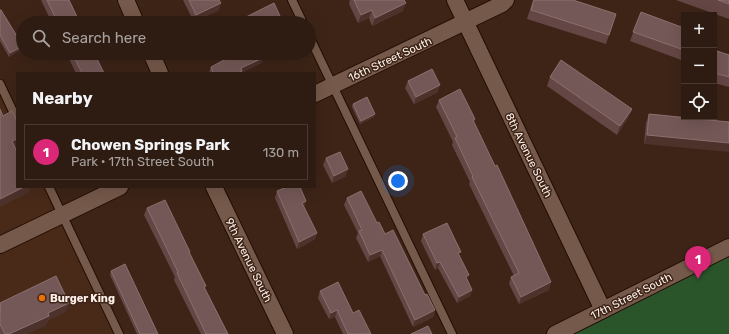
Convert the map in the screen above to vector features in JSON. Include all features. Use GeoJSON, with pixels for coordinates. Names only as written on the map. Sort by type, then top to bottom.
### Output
{"type":"FeatureCollection","features":[{"type":"Feature","properties":{"kind":"street"},"geometry":{"type":"LineString","coordinates":[[126,0],[133,16]]}},
{"type":"Feature","properties":{"kind":"street","name":"8th Avenue South"},"geometry":{"type":"LineString","coordinates":[[455,0],[603,310]]}},
{"type":"Feature","properties":{"kind":"street","name":"16th Street South"},"geometry":{"type":"LineString","coordinates":[[316,94],[466,23],[502,4],[506,0]]}},
{"type":"Feature","properties":{"kind":"street"},"geometry":{"type":"LineString","coordinates":[[154,60],[160,72]]}},
{"type":"Feature","properties":{"kind":"street"},"geometry":{"type":"LineString","coordinates":[[0,245],[118,188]]}},
{"type":"Feature","properties":{"kind":"street","name":"9th Avenue South"},"geometry":{"type":"LineString","coordinates":[[214,188],[285,334]]}},
{"type":"Feature","properties":{"kind":"street","name":"17th Street South"},"geometry":{"type":"LineString","coordinates":[[555,334],[729,247]]}},
{"type":"Feature","properties":{"kind":"lane"},"geometry":{"type":"LineString","coordinates":[[292,0],[300,16]]}},
{"type":"Feature","properties":{"kind":"lane"},"geometry":{"type":"LineString","coordinates":[[316,51],[452,334]]}},
{"type":"Feature","properties":{"kind":"lane"},"geometry":{"type":"LineString","coordinates":[[0,84],[16,118]]}},
{"type":"Feature","properties":{"kind":"lane"},"geometry":{"type":"LineString","coordinates":[[49,188],[119,334]]}},
{"type":"Feature","properties":{"kind":"shaded area"},"geometry":{"type":"Polygon","coordinates":[[[0,84],[16,118],[16,188],[49,188],[119,334],[0,334],[0,84]]]}},
{"type":"Feature","properties":{"kind":"green space"},"geometry":{"type":"Polygon","coordinates":[[[729,248],[729,334],[555,334],[729,248]]]}},
{"type":"Feature","properties":{"kind":"building"},"geometry":{"type":"Polygon","coordinates":[[[47,0],[69,0],[77,16],[55,16],[47,0]]]}},
{"type":"Feature","properties":{"kind":"building"},"geometry":{"type":"Polygon","coordinates":[[[189,0],[219,0],[221,3],[196,15],[189,0]]]}},
{"type":"Feature","properties":{"kind":"building"},"geometry":{"type":"Polygon","coordinates":[[[354,0],[404,0],[406,3],[375,18],[372,10],[361,15],[354,0]]]}},
{"type":"Feature","properties":{"kind":"building"},"geometry":{"type":"Polygon","coordinates":[[[534,0],[573,0],[616,14],[609,35],[531,10],[534,0]]]}},
{"type":"Feature","properties":{"kind":"building"},"geometry":{"type":"Polygon","coordinates":[[[718,0],[729,0],[729,4],[718,0]]]}},
{"type":"Feature","properties":{"kind":"building"},"geometry":{"type":"Polygon","coordinates":[[[274,3],[280,16],[248,16],[274,3]]]}},
{"type":"Feature","properties":{"kind":"building"},"geometry":{"type":"Polygon","coordinates":[[[1,10],[16,35],[16,50],[10,53],[0,35],[1,10]]]}},
{"type":"Feature","properties":{"kind":"building"},"geometry":{"type":"Polygon","coordinates":[[[641,12],[681,27],[681,49],[633,32],[641,12]]]}},
{"type":"Feature","properties":{"kind":"building"},"geometry":{"type":"Polygon","coordinates":[[[717,51],[729,55],[729,77],[717,74],[717,51]]]}},
{"type":"Feature","properties":{"kind":"building"},"geometry":{"type":"Polygon","coordinates":[[[76,60],[98,60],[104,72],[82,72],[76,60]]]}},
{"type":"Feature","properties":{"kind":"building"},"geometry":{"type":"Polygon","coordinates":[[[224,60],[259,60],[241,68],[242,71],[240,72],[213,72],[211,67],[224,60]]]}},
{"type":"Feature","properties":{"kind":"building"},"geometry":{"type":"Polygon","coordinates":[[[561,60],[632,109],[620,126],[550,77],[561,60]]]}},
{"type":"Feature","properties":{"kind":"building"},"geometry":{"type":"Polygon","coordinates":[[[432,69],[440,85],[416,97],[408,81],[432,69]]]}},
{"type":"Feature","properties":{"kind":"building"},"geometry":{"type":"Polygon","coordinates":[[[460,89],[475,119],[473,120],[495,166],[497,165],[551,282],[521,297],[511,277],[519,273],[472,177],[473,176],[455,138],[457,137],[439,100],[460,89]]]}},
{"type":"Feature","properties":{"kind":"building"},"geometry":{"type":"Polygon","coordinates":[[[367,97],[375,114],[361,121],[353,104],[367,97]]]}},
{"type":"Feature","properties":{"kind":"building"},"geometry":{"type":"Polygon","coordinates":[[[0,109],[3,116],[12,111],[16,119],[16,139],[12,141],[16,150],[16,188],[22,188],[0,199],[0,109]]]}},
{"type":"Feature","properties":{"kind":"building"},"geometry":{"type":"Polygon","coordinates":[[[649,114],[681,117],[681,120],[729,122],[729,143],[647,135],[649,114]]]}},
{"type":"Feature","properties":{"kind":"building"},"geometry":{"type":"Polygon","coordinates":[[[340,152],[348,169],[334,176],[326,158],[340,152]]]}},
{"type":"Feature","properties":{"kind":"building"},"geometry":{"type":"Polygon","coordinates":[[[284,188],[300,188],[306,201],[302,203],[317,233],[299,242],[277,191],[284,188]]]}},
{"type":"Feature","properties":{"kind":"building"},"geometry":{"type":"Polygon","coordinates":[[[361,191],[377,223],[379,222],[385,234],[393,230],[425,295],[427,294],[435,310],[415,320],[382,250],[370,255],[359,231],[362,230],[347,198],[361,191]]]}},
{"type":"Feature","properties":{"kind":"building"},"geometry":{"type":"Polygon","coordinates":[[[165,200],[206,286],[204,287],[228,334],[206,334],[177,273],[178,272],[147,208],[165,200]]]}},
{"type":"Feature","properties":{"kind":"building"},"geometry":{"type":"Polygon","coordinates":[[[447,223],[461,252],[458,253],[469,275],[466,277],[472,290],[459,297],[440,262],[437,263],[423,234],[447,223]]]}},
{"type":"Feature","properties":{"kind":"building"},"geometry":{"type":"Polygon","coordinates":[[[125,264],[158,334],[140,334],[111,271],[125,264]]]}},
{"type":"Feature","properties":{"kind":"building","name":"Burger King"},"geometry":{"type":"Polygon","coordinates":[[[56,276],[69,303],[48,313],[49,316],[9,334],[5,334],[0,324],[0,303],[56,276]]]}},
{"type":"Feature","properties":{"kind":"building"},"geometry":{"type":"Polygon","coordinates":[[[338,282],[353,313],[359,310],[371,334],[348,334],[337,310],[331,313],[320,291],[338,282]]]}},
{"type":"Feature","properties":{"kind":"building"},"geometry":{"type":"Polygon","coordinates":[[[428,326],[432,334],[411,334],[428,326]]]}},
{"type":"Feature","properties":{"kind":"place","name":"Chowen Springs Park"},"geometry":{"type":"Point","coordinates":[698,279]}},
{"type":"Feature","properties":{"kind":"place","name":"Burger King"},"geometry":{"type":"Point","coordinates":[42,298]}}]}
